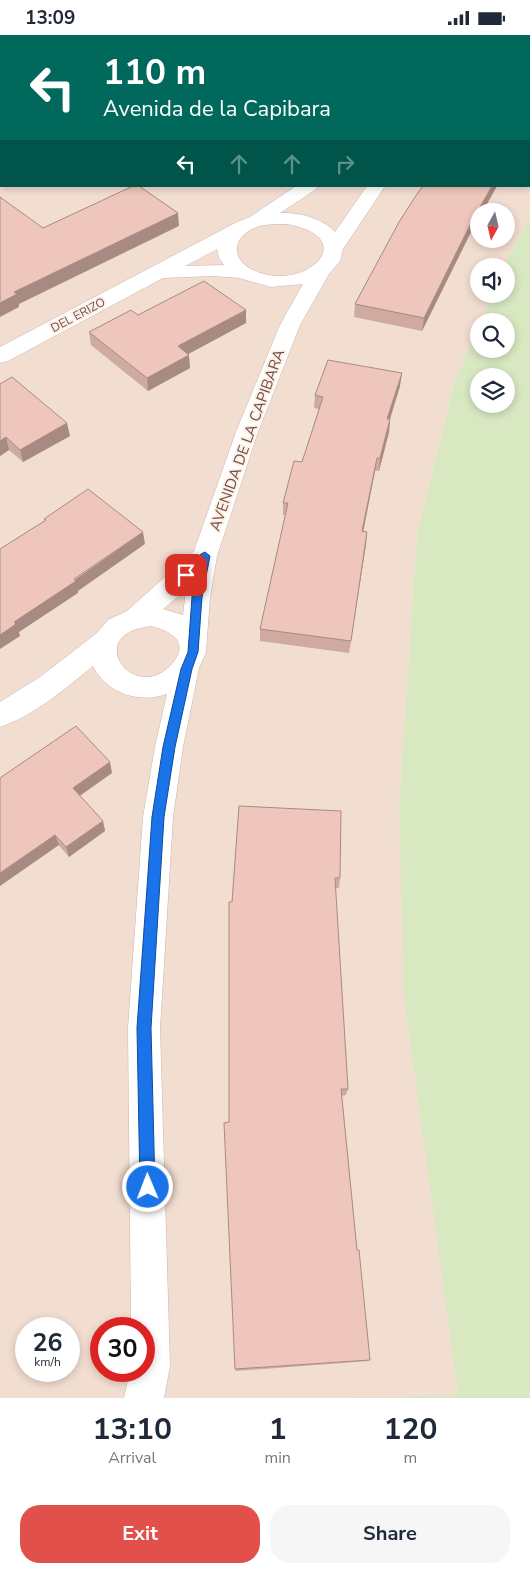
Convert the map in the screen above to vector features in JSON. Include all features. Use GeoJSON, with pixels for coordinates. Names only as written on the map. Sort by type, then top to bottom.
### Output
{"type":"FeatureCollection","features":[{"type":"Feature","properties":{"kind":"street"},"geometry":{"type":"LineString","coordinates":[[307,187],[244,227],[229,239],[226,248],[228,258],[234,266],[244,273],[267,280],[286,281],[304,278],[320,272]]}},
{"type":"Feature","properties":{"kind":"street","name":"AVENIDA DE LA CAPIBARA"},"geometry":{"type":"LineString","coordinates":[[144,1398],[151,1366],[144,1028],[158,817],[169,747],[190,660],[197,597],[205,556],[247,432],[290,325],[320,272],[334,256],[334,247],[375,187]]}},
{"type":"Feature","properties":{"kind":"street"},"geometry":{"type":"LineString","coordinates":[[244,227],[269,219],[287,218],[304,221],[330,237],[334,247]]}},
{"type":"Feature","properties":{"kind":"street","name":"DEL ERIZO"},"geometry":{"type":"LineString","coordinates":[[0,356],[244,227]]}},
{"type":"Feature","properties":{"kind":"street","name":"DEL ERIZO"},"geometry":{"type":"LineString","coordinates":[[155,274],[214,270],[244,273]]}},
{"type":"Feature","properties":{"kind":"street"},"geometry":{"type":"LineString","coordinates":[[267,280],[280,301],[290,325]]}},
{"type":"Feature","properties":{"kind":"street","name":"AVENIDA DE LA CAPIBARA"},"geometry":{"type":"LineString","coordinates":[[0,716],[50,685],[106,641],[113,630],[124,622],[136,617],[176,584],[205,556]]}},
{"type":"Feature","properties":{"kind":"street","name":"AVENIDA DE LA CAPIBARA"},"geometry":{"type":"LineString","coordinates":[[136,617],[165,617],[177,623],[186,631],[192,641],[190,660]]}},
{"type":"Feature","properties":{"kind":"street"},"geometry":{"type":"LineString","coordinates":[[106,641],[103,651],[104,662],[118,680]]}},
{"type":"Feature","properties":{"kind":"street"},"geometry":{"type":"LineString","coordinates":[[50,685],[86,679],[118,680],[138,687],[149,687],[164,684],[177,678],[190,660]]}},
{"type":"Feature","properties":{"kind":"street","name":"AVENIDA DE LA CAPIBARA"},"geometry":{"type":"LineString","coordinates":[[149,687],[160,709],[169,747]]}},
{"type":"Feature","properties":{"kind":"shaded area"},"geometry":{"type":"Polygon","coordinates":[[[0,187],[530,187],[530,219],[515,245],[515,203],[470,203],[470,248],[513,248],[508,258],[470,258],[470,303],[488,303],[484,313],[470,313],[470,346],[454,384],[417,534],[399,804],[458,1398],[0,1398],[0,187]]]}},
{"type":"Feature","properties":{"kind":"green space"},"geometry":{"type":"Polygon","coordinates":[[[530,219],[530,1398],[352,1398],[458,1395],[404,995],[399,804],[417,534],[454,384],[470,346],[470,358],[515,358],[515,313],[484,313],[488,303],[515,303],[515,258],[508,258],[530,219]]]}},
{"type":"Feature","properties":{"kind":"building"},"geometry":{"type":"Polygon","coordinates":[[[131,187],[140,187],[178,213],[14,292],[17,294],[0,303],[0,197],[43,228],[131,187]]]}},
{"type":"Feature","properties":{"kind":"building"},"geometry":{"type":"Polygon","coordinates":[[[422,187],[491,187],[482,203],[470,203],[470,225],[424,318],[355,304],[399,222],[422,187]]]}},
{"type":"Feature","properties":{"kind":"building"},"geometry":{"type":"Polygon","coordinates":[[[204,281],[246,310],[178,346],[189,355],[147,378],[89,332],[131,310],[138,315],[204,281]]]}},
{"type":"Feature","properties":{"kind":"building"},"geometry":{"type":"Polygon","coordinates":[[[328,360],[402,373],[387,419],[390,419],[380,458],[377,458],[362,531],[367,532],[351,641],[260,629],[288,503],[283,503],[294,461],[302,462],[323,397],[315,395],[328,360]]]}},
{"type":"Feature","properties":{"kind":"building"},"geometry":{"type":"Polygon","coordinates":[[[12,377],[67,423],[20,450],[6,437],[0,441],[0,384],[12,377]]]}},
{"type":"Feature","properties":{"kind":"building"},"geometry":{"type":"Polygon","coordinates":[[[88,489],[143,532],[74,579],[76,581],[14,622],[16,624],[0,635],[0,549],[46,520],[44,519],[88,489]]]}},
{"type":"Feature","properties":{"kind":"building"},"geometry":{"type":"Polygon","coordinates":[[[76,726],[110,762],[73,788],[103,821],[66,847],[55,835],[0,873],[0,778],[76,726]]]}},
{"type":"Feature","properties":{"kind":"building"},"geometry":{"type":"Polygon","coordinates":[[[239,806],[341,811],[340,878],[335,878],[348,1089],[341,1089],[370,1360],[235,1369],[224,1123],[229,1122],[229,902],[232,902],[239,806]]]}},
{"type":"Feature","properties":{"kind":"route"},"geometry":{"type":"LineString","coordinates":[[148,1187],[144,1028],[158,817],[169,747],[186,669],[191,661],[193,652],[197,597],[205,556],[186,575]]}}]}
